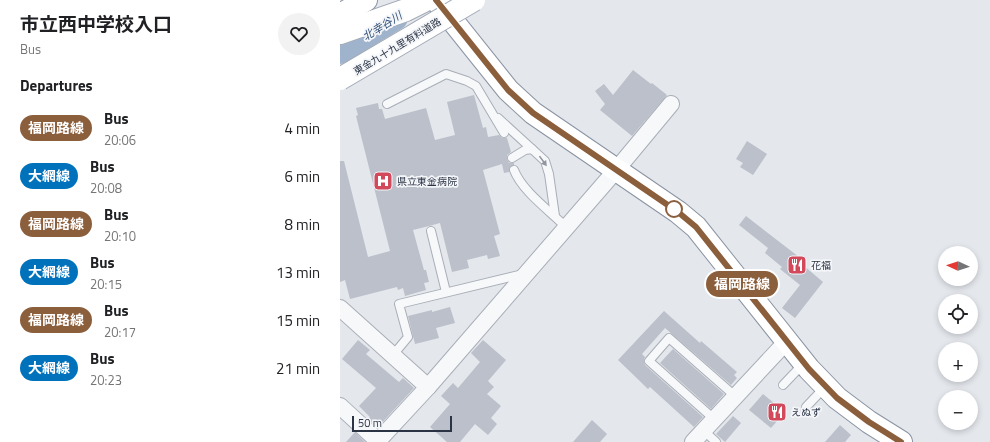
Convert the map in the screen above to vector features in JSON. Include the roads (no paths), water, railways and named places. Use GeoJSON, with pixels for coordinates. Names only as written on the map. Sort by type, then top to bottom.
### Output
{"type":"FeatureCollection","features":[{"type":"Feature","properties":{"kind":"main road"},"geometry":{"type":"LineString","coordinates":[[340,15],[366,0]]}},
{"type":"Feature","properties":{"kind":"main road"},"geometry":{"type":"LineString","coordinates":[[340,33],[406,10],[426,0]]}},
{"type":"Feature","properties":{"kind":"main road"},"geometry":{"type":"LineString","coordinates":[[436,0],[508,90],[533,113],[617,169],[678,212],[696,227],[804,362],[837,398],[869,422],[901,442]]}},
{"type":"Feature","properties":{"kind":"main road","name":"東金九十九里有料道路"},"geometry":{"type":"LineString","coordinates":[[340,79],[474,0]]}},
{"type":"Feature","properties":{"kind":"street"},"geometry":{"type":"LineString","coordinates":[[340,406],[377,442],[428,387],[526,273],[560,221],[617,169],[671,104]]}},
{"type":"Feature","properties":{"kind":"street"},"geometry":{"type":"LineString","coordinates":[[340,308],[428,387]]}},
{"type":"Feature","properties":{"kind":"street"},"geometry":{"type":"LineString","coordinates":[[703,430],[787,341]]}},
{"type":"Feature","properties":{"kind":"lane"},"geometry":{"type":"LineString","coordinates":[[387,104],[446,74],[467,81],[476,86],[504,133]]}},
{"type":"Feature","properties":{"kind":"lane"},"geometry":{"type":"LineString","coordinates":[[492,112],[545,161],[550,174],[560,221]]}},
{"type":"Feature","properties":{"kind":"lane"},"geometry":{"type":"LineString","coordinates":[[512,158],[525,150],[532,149]]}},
{"type":"Feature","properties":{"kind":"lane"},"geometry":{"type":"LineString","coordinates":[[514,170],[528,191],[560,221]]}},
{"type":"Feature","properties":{"kind":"lane"},"geometry":{"type":"LineString","coordinates":[[431,231],[446,292]]}},
{"type":"Feature","properties":{"kind":"lane"},"geometry":{"type":"LineString","coordinates":[[393,355],[408,337],[399,304],[526,273]]}},
{"type":"Feature","properties":{"kind":"lane"},"geometry":{"type":"LineString","coordinates":[[716,442],[703,430],[649,361],[669,338],[735,396]]}},
{"type":"Feature","properties":{"kind":"lane"},"geometry":{"type":"LineString","coordinates":[[783,385],[804,362]]}},
{"type":"Feature","properties":{"kind":"lane"},"geometry":{"type":"LineString","coordinates":[[806,407],[826,386]]}},
{"type":"Feature","properties":{"kind":"waterway","name":"北幸谷川"},"geometry":{"type":"LineString","coordinates":[[340,52],[396,18]]}},
{"type":"Feature","properties":{"kind":"place","name":"県立東金病院"},"geometry":{"type":"Point","coordinates":[383,181]}},
{"type":"Feature","properties":{"kind":"place","name":"花福"},"geometry":{"type":"Point","coordinates":[797,265]}},
{"type":"Feature","properties":{"kind":"place","name":"えぬず"},"geometry":{"type":"Point","coordinates":[777,412]}}]}
